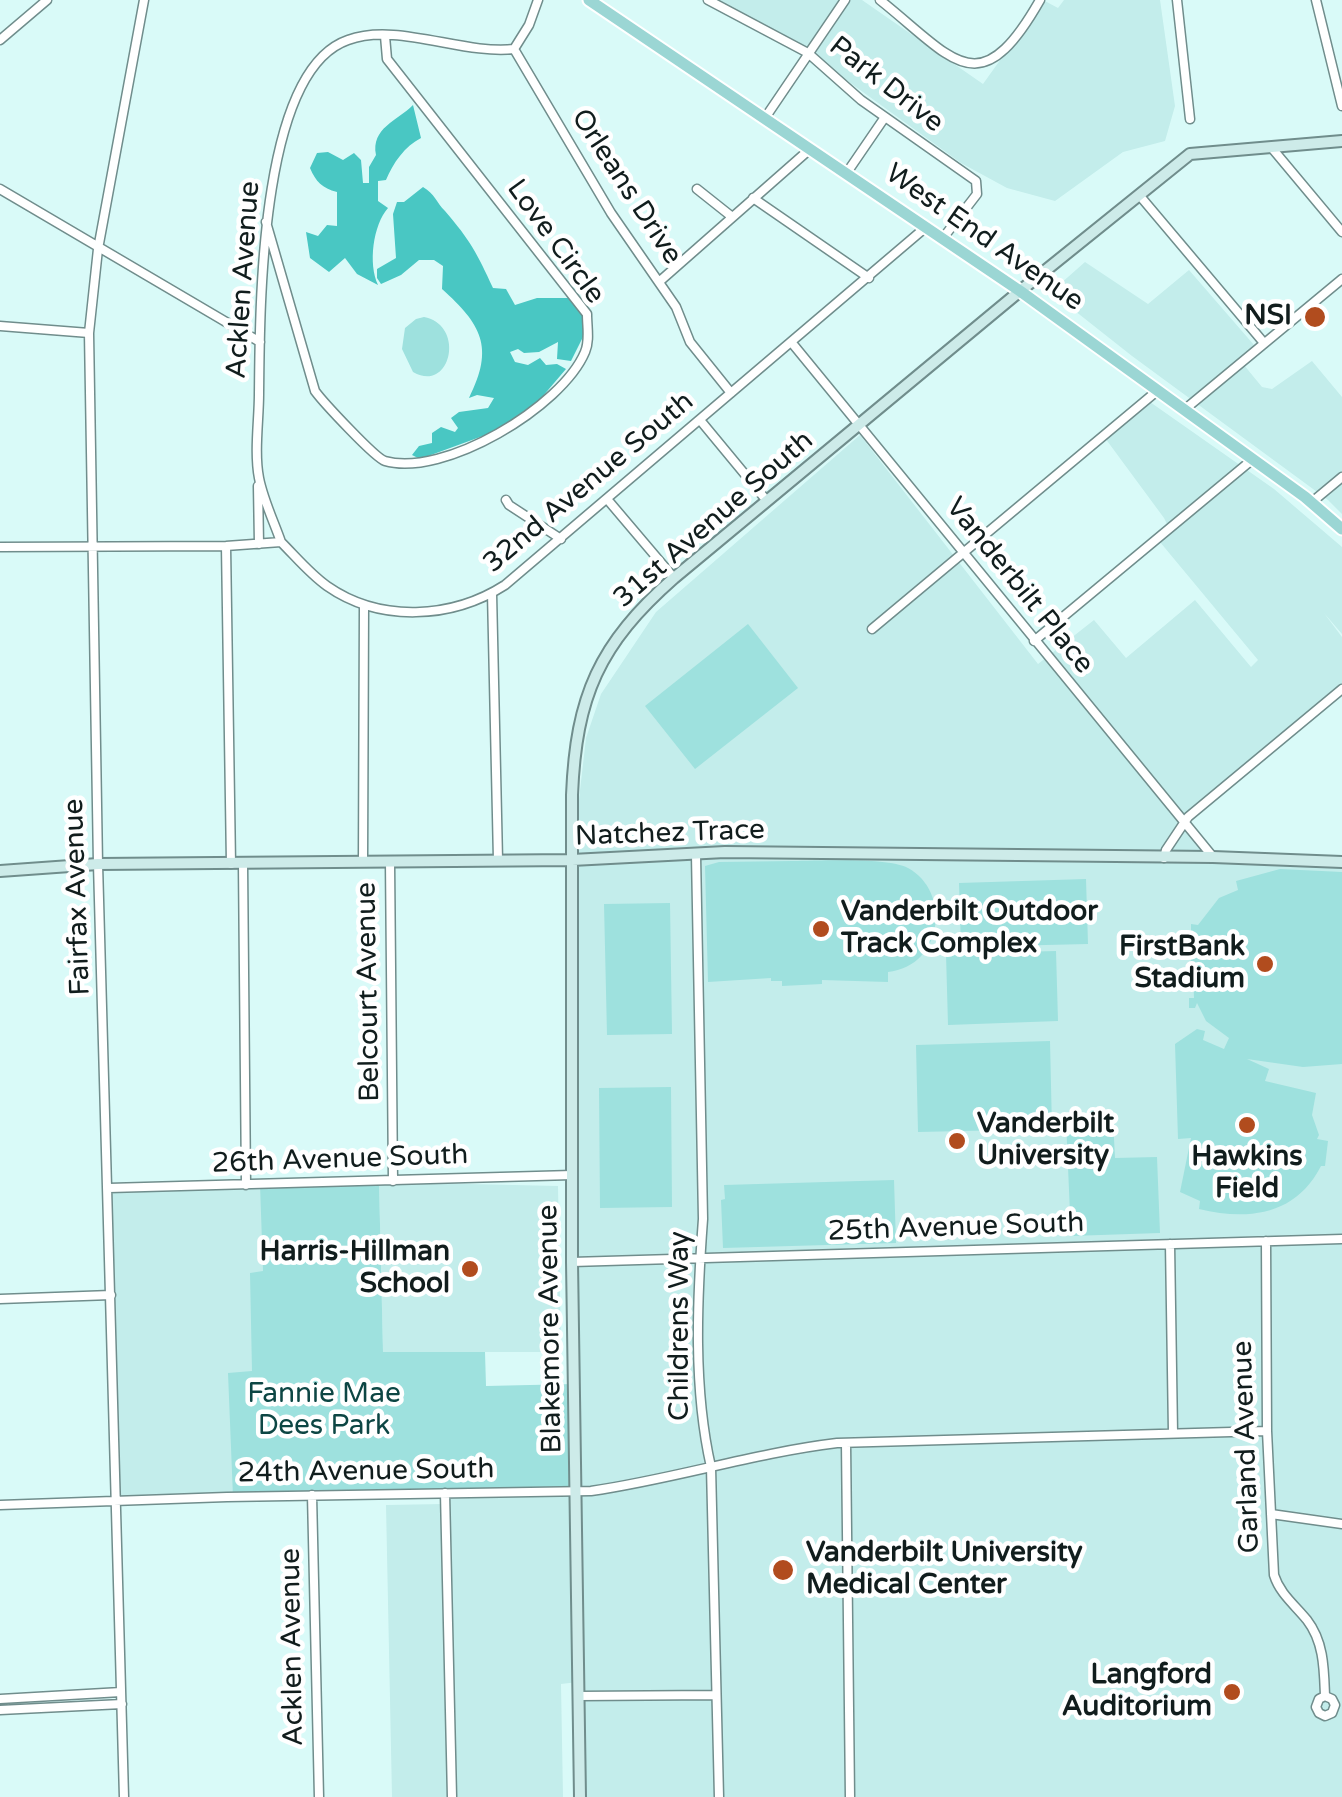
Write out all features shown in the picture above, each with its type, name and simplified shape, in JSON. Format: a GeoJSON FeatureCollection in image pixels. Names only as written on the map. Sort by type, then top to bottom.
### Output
{"type":"FeatureCollection","features":[{"type":"Feature","properties":{"kind":"main road","name":"West End Avenue"},"geometry":{"type":"LineString","coordinates":[[589,0],[1020,290],[1312,502],[1342,529]]}},
{"type":"Feature","properties":{"kind":"main road","name":"31st Avenue South"},"geometry":{"type":"LineString","coordinates":[[572,860],[576,732],[584,701],[608,649],[625,625],[674,578],[1190,154],[1342,141]]}},
{"type":"Feature","properties":{"kind":"main road","name":"Natchez Trace"},"geometry":{"type":"LineString","coordinates":[[0,871],[98,864],[572,860],[830,853],[1213,856],[1342,862]]}},
{"type":"Feature","properties":{"kind":"main road","name":"Blakemore Avenue"},"geometry":{"type":"LineString","coordinates":[[572,860],[572,1262],[580,1797]]}},
{"type":"Feature","properties":{"kind":"street"},"geometry":{"type":"LineString","coordinates":[[0,40],[48,0]]}},
{"type":"Feature","properties":{"kind":"street","name":"Fairfax Avenue"},"geometry":{"type":"LineString","coordinates":[[124,1797],[98,864],[89,333],[98,249],[144,0]]}},
{"type":"Feature","properties":{"kind":"street"},"geometry":{"type":"LineString","coordinates":[[514,49],[529,26],[538,0]]}},
{"type":"Feature","properties":{"kind":"street","name":"Park Drive"},"geometry":{"type":"LineString","coordinates":[[708,0],[808,53],[852,94],[978,184],[975,197],[944,238]]}},
{"type":"Feature","properties":{"kind":"street"},"geometry":{"type":"LineString","coordinates":[[764,118],[845,0]]}},
{"type":"Feature","properties":{"kind":"street"},"geometry":{"type":"LineString","coordinates":[[880,0],[958,60],[972,64],[992,61],[1006,50],[1040,0]]}},
{"type":"Feature","properties":{"kind":"street"},"geometry":{"type":"LineString","coordinates":[[1178,0],[1190,119]]}},
{"type":"Feature","properties":{"kind":"street"},"geometry":{"type":"LineString","coordinates":[[1316,0],[1342,106]]}},
{"type":"Feature","properties":{"kind":"street","name":"Acklen Avenue"},"geometry":{"type":"LineString","coordinates":[[259,544],[260,342],[266,222],[275,164],[288,120],[311,72],[326,52],[349,39],[385,36],[514,49]]}},
{"type":"Feature","properties":{"kind":"street","name":"Love Circle"},"geometry":{"type":"LineString","coordinates":[[266,222],[315,390],[328,408],[388,462],[418,463],[485,441],[515,426],[547,400],[580,364],[588,347],[587,314],[388,59],[385,36]]}},
{"type":"Feature","properties":{"kind":"street","name":"Orleans Drive"},"geometry":{"type":"LineString","coordinates":[[514,49],[612,213],[676,307],[690,342],[731,394]]}},
{"type":"Feature","properties":{"kind":"street"},"geometry":{"type":"LineString","coordinates":[[846,174],[885,117]]}},
{"type":"Feature","properties":{"kind":"street"},"geometry":{"type":"LineString","coordinates":[[1272,147],[1342,232]]}},
{"type":"Feature","properties":{"kind":"street"},"geometry":{"type":"LineString","coordinates":[[660,281],[811,148]]}},
{"type":"Feature","properties":{"kind":"street"},"geometry":{"type":"LineString","coordinates":[[0,189],[260,342]]}},
{"type":"Feature","properties":{"kind":"street"},"geometry":{"type":"LineString","coordinates":[[696,189],[731,216]]}},
{"type":"Feature","properties":{"kind":"street"},"geometry":{"type":"LineString","coordinates":[[1140,196],[1264,343]]}},
{"type":"Feature","properties":{"kind":"street"},"geometry":{"type":"LineString","coordinates":[[752,198],[869,278]]}},
{"type":"Feature","properties":{"kind":"street","name":"32nd Avenue South"},"geometry":{"type":"LineString","coordinates":[[282,542],[324,584],[364,606],[400,612],[442,610],[492,593],[561,539],[926,227]]}},
{"type":"Feature","properties":{"kind":"street"},"geometry":{"type":"LineString","coordinates":[[1184,410],[1342,278]]}},
{"type":"Feature","properties":{"kind":"street"},"geometry":{"type":"LineString","coordinates":[[0,326],[89,333]]}},
{"type":"Feature","properties":{"kind":"street","name":"Vanderbilt Place"},"geometry":{"type":"LineString","coordinates":[[792,343],[1213,856]]}},
{"type":"Feature","properties":{"kind":"street"},"geometry":{"type":"LineString","coordinates":[[872,629],[1157,391]]}},
{"type":"Feature","properties":{"kind":"street"},"geometry":{"type":"LineString","coordinates":[[700,420],[768,502]]}},
{"type":"Feature","properties":{"kind":"street"},"geometry":{"type":"LineString","coordinates":[[1034,640],[1253,459]]}},
{"type":"Feature","properties":{"kind":"street","name":"Acklen Avenue"},"geometry":{"type":"LineString","coordinates":[[258,477],[282,542]]}},
{"type":"Feature","properties":{"kind":"street"},"geometry":{"type":"LineString","coordinates":[[1312,502],[1342,478]]}},
{"type":"Feature","properties":{"kind":"street"},"geometry":{"type":"LineString","coordinates":[[607,499],[674,578]]}},
{"type":"Feature","properties":{"kind":"street"},"geometry":{"type":"LineString","coordinates":[[506,500],[561,539]]}},
{"type":"Feature","properties":{"kind":"street"},"geometry":{"type":"LineString","coordinates":[[0,547],[226,546],[282,542]]}},
{"type":"Feature","properties":{"kind":"street"},"geometry":{"type":"LineString","coordinates":[[226,546],[246,1185]]}},
{"type":"Feature","properties":{"kind":"street"},"geometry":{"type":"LineString","coordinates":[[492,593],[498,860]]}},
{"type":"Feature","properties":{"kind":"street","name":"Belcourt Avenue"},"geometry":{"type":"LineString","coordinates":[[363,862],[364,606]]}},
{"type":"Feature","properties":{"kind":"street"},"geometry":{"type":"LineString","coordinates":[[1164,858],[1183,822],[1342,689]]}},
{"type":"Feature","properties":{"kind":"street","name":"Childrens Way"},"geometry":{"type":"LineString","coordinates":[[696,854],[703,1219],[698,1259],[702,1430],[711,1468],[719,1797]]}},
{"type":"Feature","properties":{"kind":"street","name":"Belcourt Avenue"},"geometry":{"type":"LineString","coordinates":[[390,862],[393,1181]]}},
{"type":"Feature","properties":{"kind":"street","name":"26th Avenue South"},"geometry":{"type":"LineString","coordinates":[[109,1188],[572,1176]]}},
{"type":"Feature","properties":{"kind":"street","name":"25th Avenue South"},"geometry":{"type":"LineString","coordinates":[[572,1262],[1342,1240]]}},
{"type":"Feature","properties":{"kind":"street","name":"Garland Avenue"},"geometry":{"type":"LineString","coordinates":[[1266,1242],[1267,1431],[1274,1576],[1282,1592],[1309,1622],[1320,1644],[1325,1696]]}},
{"type":"Feature","properties":{"kind":"street"},"geometry":{"type":"LineString","coordinates":[[1170,1244],[1173,1433]]}},
{"type":"Feature","properties":{"kind":"street"},"geometry":{"type":"LineString","coordinates":[[0,1298],[111,1295]]}},
{"type":"Feature","properties":{"kind":"street","name":"24th Avenue South"},"geometry":{"type":"LineString","coordinates":[[0,1506],[576,1491],[648,1483],[782,1450],[846,1443],[1267,1431]]}},
{"type":"Feature","properties":{"kind":"street"},"geometry":{"type":"LineString","coordinates":[[846,1443],[850,1797]]}},
{"type":"Feature","properties":{"kind":"street"},"geometry":{"type":"LineString","coordinates":[[445,1492],[452,1797]]}},
{"type":"Feature","properties":{"kind":"street","name":"Acklen Avenue"},"geometry":{"type":"LineString","coordinates":[[312,1496],[319,1797]]}},
{"type":"Feature","properties":{"kind":"street"},"geometry":{"type":"LineString","coordinates":[[1271,1514],[1342,1524]]}},
{"type":"Feature","properties":{"kind":"street"},"geometry":{"type":"LineString","coordinates":[[0,1699],[121,1692]]}},
{"type":"Feature","properties":{"kind":"street"},"geometry":{"type":"LineString","coordinates":[[579,1696],[716,1695]]}},
{"type":"Feature","properties":{"kind":"street"},"geometry":{"type":"LineString","coordinates":[[0,1710],[122,1704]]}},
{"type":"Feature","properties":{"kind":"shaded area"},"geometry":{"type":"Polygon","coordinates":[[[717,0],[862,0],[983,84],[1043,0],[1058,8],[1064,0],[1160,0],[1175,106],[1165,141],[1123,152],[1055,201],[1007,188],[961,163],[791,40],[717,0]]]}},
{"type":"Feature","properties":{"kind":"shaded area"},"geometry":{"type":"Polygon","coordinates":[[[413,105],[421,138],[400,156],[386,180],[378,181],[378,201],[388,208],[374,245],[373,266],[378,285],[357,274],[345,258],[329,272],[310,258],[306,232],[318,236],[327,225],[337,226],[337,192],[320,184],[310,168],[317,153],[328,152],[343,160],[354,153],[361,160],[363,183],[369,183],[377,138],[413,105]]]}},
{"type":"Feature","properties":{"kind":"shaded area"},"geometry":{"type":"Polygon","coordinates":[[[423,187],[467,239],[493,288],[506,289],[515,305],[537,298],[570,298],[584,315],[583,337],[571,361],[557,359],[558,342],[539,352],[510,352],[515,362],[528,365],[540,358],[546,365],[557,364],[566,369],[537,403],[502,429],[420,459],[412,455],[419,446],[432,443],[432,433],[441,427],[455,432],[458,428],[451,418],[459,412],[488,408],[494,398],[469,398],[481,364],[480,338],[475,325],[442,289],[443,266],[434,260],[419,260],[401,275],[381,284],[377,278],[377,269],[396,258],[393,214],[397,202],[404,202],[423,187]]]}},
{"type":"Feature","properties":{"kind":"shaded area"},"geometry":{"type":"Polygon","coordinates":[[[1085,262],[1148,304],[1189,270],[1254,345],[1239,359],[1262,387],[1272,389],[1312,361],[1342,397],[1342,514],[1051,292],[1085,262]]]}},
{"type":"Feature","properties":{"kind":"shaded area","name":"Vanderbilt University"},"geometry":{"type":"Polygon","coordinates":[[[1150,402],[1274,489],[1342,547],[1342,634],[1324,613],[1342,637],[1342,689],[1183,822],[1213,856],[1342,862],[1342,1797],[580,1797],[578,1682],[561,1684],[563,1797],[392,1797],[386,1505],[444,1504],[445,1493],[575,1491],[572,860],[586,738],[601,694],[656,612],[860,435],[1038,664],[1094,620],[1126,658],[1195,600],[1251,667],[1258,660],[1160,542],[1171,532],[1164,518],[1105,438],[1150,402]]]}},
{"type":"Feature","properties":{"kind":"shaded area","name":"Harris-Hillman School"},"geometry":{"type":"Polygon","coordinates":[[[379,1182],[558,1186],[561,1352],[383,1352],[379,1182]]]}},
{"type":"Feature","properties":{"kind":"shaded area"},"geometry":{"type":"Polygon","coordinates":[[[283,1184],[295,1496],[116,1502],[109,1188],[283,1184]]]}},
{"type":"Feature","properties":{"kind":"green space"},"geometry":{"type":"Polygon","coordinates":[[[424,317],[437,323],[449,344],[444,366],[437,374],[426,376],[413,372],[402,349],[405,328],[424,317]]]}},
{"type":"Feature","properties":{"kind":"green space"},"geometry":{"type":"Polygon","coordinates":[[[748,624],[798,688],[695,769],[645,706],[748,624]]]}},
{"type":"Feature","properties":{"kind":"green space","name":"Vanderbilt Outdoor Track Complex"},"geometry":{"type":"Polygon","coordinates":[[[869,861],[908,868],[922,879],[935,909],[930,943],[907,967],[888,972],[888,982],[822,980],[822,984],[782,986],[782,981],[771,978],[708,982],[705,866],[719,862],[869,861]]]}},
{"type":"Feature","properties":{"kind":"green space"},"geometry":{"type":"Polygon","coordinates":[[[1280,869],[1342,872],[1342,1064],[1303,1067],[1247,1059],[1269,1069],[1265,1081],[1316,1093],[1312,1115],[1317,1139],[1328,1141],[1325,1166],[1285,1204],[1253,1214],[1218,1213],[1199,1209],[1200,1201],[1180,1192],[1191,1138],[1178,1139],[1175,1044],[1197,1029],[1205,1031],[1203,1040],[1224,1049],[1229,1038],[1206,1021],[1197,1003],[1195,1008],[1189,1008],[1189,998],[1194,998],[1193,972],[1189,971],[1195,935],[1191,934],[1191,924],[1198,925],[1219,898],[1238,890],[1236,881],[1280,869]]]}},
{"type":"Feature","properties":{"kind":"green space"},"geometry":{"type":"Polygon","coordinates":[[[1086,879],[1088,944],[961,947],[959,883],[1086,879]]]}},
{"type":"Feature","properties":{"kind":"green space"},"geometry":{"type":"Polygon","coordinates":[[[670,903],[672,1034],[607,1035],[604,904],[670,903]]]}},
{"type":"Feature","properties":{"kind":"green space"},"geometry":{"type":"Polygon","coordinates":[[[1056,951],[1058,1021],[948,1025],[946,954],[1056,951]]]}},
{"type":"Feature","properties":{"kind":"green space"},"geometry":{"type":"Polygon","coordinates":[[[1050,1041],[1052,1129],[918,1132],[916,1045],[1050,1041]]]}},
{"type":"Feature","properties":{"kind":"green space"},"geometry":{"type":"Polygon","coordinates":[[[671,1087],[672,1207],[600,1208],[599,1088],[671,1087]]]}},
{"type":"Feature","properties":{"kind":"green space"},"geometry":{"type":"Polygon","coordinates":[[[1113,1119],[1115,1158],[1157,1157],[1160,1233],[1071,1236],[1066,1121],[1113,1119]]]}},
{"type":"Feature","properties":{"kind":"green space"},"geometry":{"type":"Polygon","coordinates":[[[894,1180],[896,1243],[723,1248],[724,1185],[894,1180]]]}},
{"type":"Feature","properties":{"kind":"green space","name":"Fannie Mae Dees Park"},"geometry":{"type":"Polygon","coordinates":[[[379,1182],[383,1352],[485,1352],[486,1386],[574,1384],[576,1491],[233,1497],[228,1373],[252,1371],[250,1273],[263,1271],[260,1184],[379,1182]]]}},
{"type":"Feature","properties":{"kind":"place","name":"NSI"},"geometry":{"type":"Point","coordinates":[1315,317]}},
{"type":"Feature","properties":{"kind":"place","name":"Vanderbilt Outdoor Track Complex"},"geometry":{"type":"Point","coordinates":[821,929]}},
{"type":"Feature","properties":{"kind":"place","name":"FirstBank Stadium"},"geometry":{"type":"Point","coordinates":[1265,964]}},
{"type":"Feature","properties":{"kind":"place","name":"Hawkins Field"},"geometry":{"type":"Point","coordinates":[1247,1125]}},
{"type":"Feature","properties":{"kind":"place","name":"Vanderbilt University"},"geometry":{"type":"Point","coordinates":[957,1141]}},
{"type":"Feature","properties":{"kind":"place","name":"Harris-Hillman School"},"geometry":{"type":"Point","coordinates":[470,1269]}},
{"type":"Feature","properties":{"kind":"place","name":"Vanderbilt University Medical Center"},"geometry":{"type":"Point","coordinates":[783,1570]}},
{"type":"Feature","properties":{"kind":"place","name":"Langford Auditorium"},"geometry":{"type":"Point","coordinates":[1232,1692]}}]}
